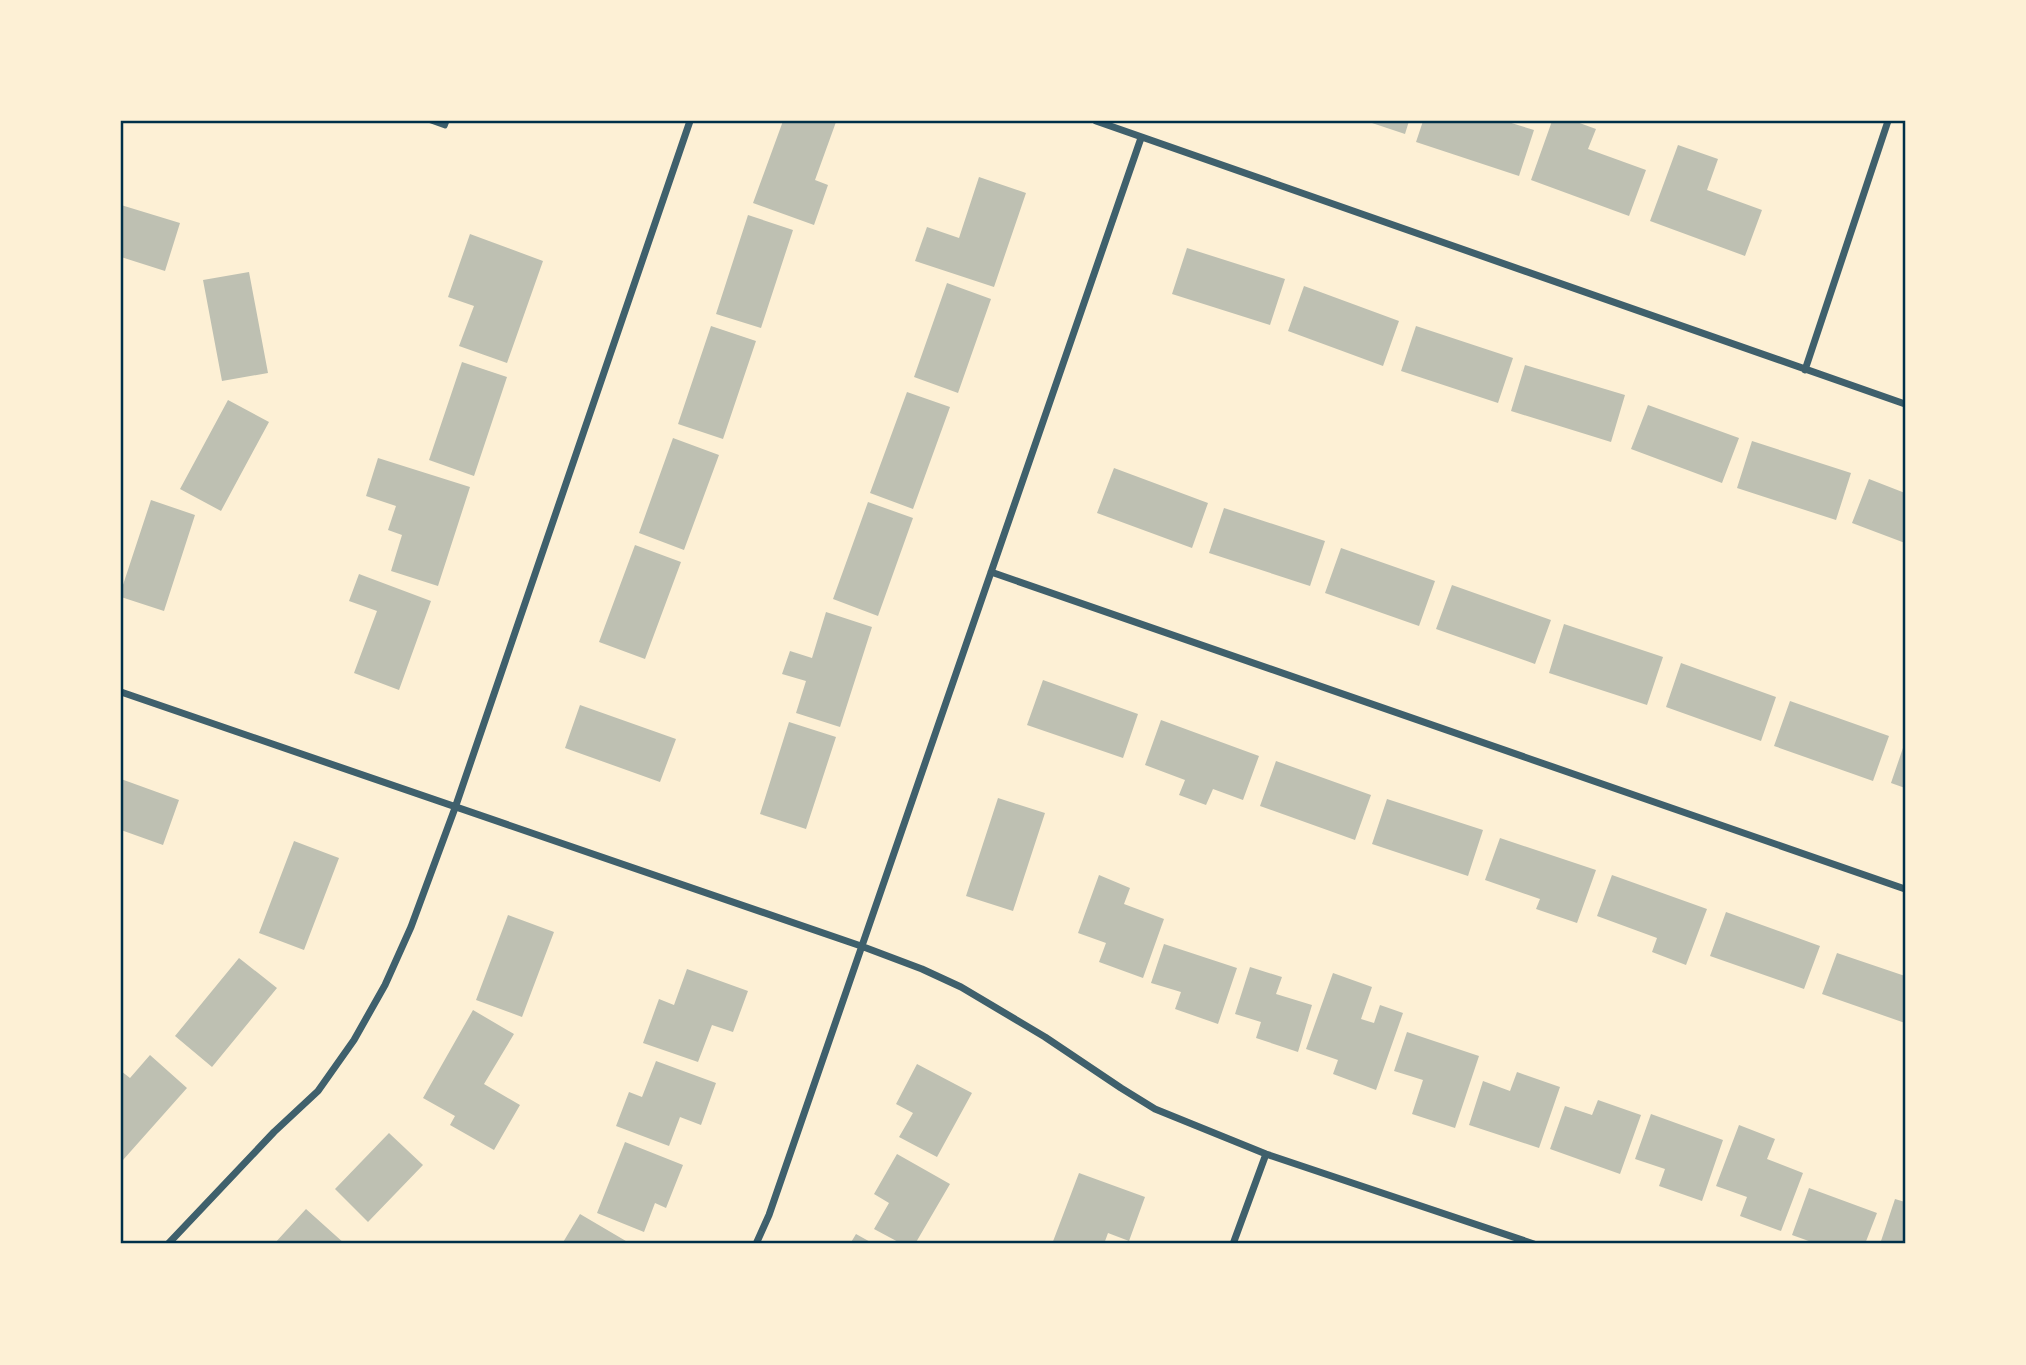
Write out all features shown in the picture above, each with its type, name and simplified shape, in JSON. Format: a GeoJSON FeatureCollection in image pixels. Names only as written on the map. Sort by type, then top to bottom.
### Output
{"type":"FeatureCollection","features":[{"type":"Feature","properties":{"kind":"street"},"geometry":{"type":"LineString","coordinates":[[168,1244],[274,1132],[318,1091],[354,1040],[385,985],[411,927],[455,808],[690,121]]}},
{"type":"Feature","properties":{"kind":"street"},"geometry":{"type":"LineString","coordinates":[[1096,121],[1905,404]]}},
{"type":"Feature","properties":{"kind":"street"},"geometry":{"type":"LineString","coordinates":[[1805,370],[1888,121]]}},
{"type":"Feature","properties":{"kind":"street"},"geometry":{"type":"LineString","coordinates":[[755,1244],[769,1215],[1141,138]]}},
{"type":"Feature","properties":{"kind":"street"},"geometry":{"type":"LineString","coordinates":[[990,572],[1905,888]]}},
{"type":"Feature","properties":{"kind":"street"},"geometry":{"type":"LineString","coordinates":[[121,692],[922,969],[961,987],[1045,1037],[1155,1109],[1266,1154],[1534,1244]]}},
{"type":"Feature","properties":{"kind":"street"},"geometry":{"type":"LineString","coordinates":[[1233,1244],[1266,1154]]}},
{"type":"Feature","properties":{"kind":"lane"},"geometry":{"type":"LineString","coordinates":[[431,121],[445,126],[447,121]]}},
{"type":"Feature","properties":{"kind":"building"},"geometry":{"type":"Polygon","coordinates":[[[783,121],[836,122],[815,180],[828,185],[814,225],[753,203],[783,121]]]}},
{"type":"Feature","properties":{"kind":"building"},"geometry":{"type":"Polygon","coordinates":[[[1366,121],[1409,121],[1405,134],[1366,121]]]}},
{"type":"Feature","properties":{"kind":"building"},"geometry":{"type":"Polygon","coordinates":[[[1423,121],[1505,121],[1534,130],[1519,176],[1416,142],[1423,121]]]}},
{"type":"Feature","properties":{"kind":"building"},"geometry":{"type":"Polygon","coordinates":[[[1552,121],[1574,121],[1596,129],[1588,149],[1646,170],[1629,216],[1531,180],[1552,121]]]}},
{"type":"Feature","properties":{"kind":"building"},"geometry":{"type":"Polygon","coordinates":[[[1678,145],[1718,159],[1707,190],[1762,210],[1745,256],[1650,221],[1678,145]]]}},
{"type":"Feature","properties":{"kind":"building"},"geometry":{"type":"Polygon","coordinates":[[[979,177],[1026,193],[994,287],[915,261],[927,227],[959,238],[979,177]]]}},
{"type":"Feature","properties":{"kind":"building"},"geometry":{"type":"Polygon","coordinates":[[[121,205],[180,223],[165,271],[121,257],[121,205]]]}},
{"type":"Feature","properties":{"kind":"building"},"geometry":{"type":"Polygon","coordinates":[[[748,215],[793,230],[761,328],[716,314],[748,215]]]}},
{"type":"Feature","properties":{"kind":"building"},"geometry":{"type":"Polygon","coordinates":[[[470,234],[543,261],[507,363],[459,346],[474,306],[448,297],[470,234]]]}},
{"type":"Feature","properties":{"kind":"building"},"geometry":{"type":"Polygon","coordinates":[[[1187,248],[1285,279],[1270,325],[1172,294],[1187,248]]]}},
{"type":"Feature","properties":{"kind":"building"},"geometry":{"type":"Polygon","coordinates":[[[249,272],[268,373],[222,381],[203,280],[249,272]]]}},
{"type":"Feature","properties":{"kind":"building"},"geometry":{"type":"Polygon","coordinates":[[[947,283],[991,299],[958,393],[914,377],[947,283]]]}},
{"type":"Feature","properties":{"kind":"building"},"geometry":{"type":"Polygon","coordinates":[[[1304,286],[1399,321],[1383,366],[1288,331],[1304,286]]]}},
{"type":"Feature","properties":{"kind":"building"},"geometry":{"type":"Polygon","coordinates":[[[711,326],[756,341],[723,439],[678,424],[711,326]]]}},
{"type":"Feature","properties":{"kind":"building"},"geometry":{"type":"Polygon","coordinates":[[[1416,326],[1513,358],[1498,403],[1401,371],[1416,326]]]}},
{"type":"Feature","properties":{"kind":"building"},"geometry":{"type":"Polygon","coordinates":[[[462,362],[507,377],[474,476],[429,460],[462,362]]]}},
{"type":"Feature","properties":{"kind":"building"},"geometry":{"type":"Polygon","coordinates":[[[1525,365],[1625,395],[1611,442],[1511,411],[1525,365]]]}},
{"type":"Feature","properties":{"kind":"building"},"geometry":{"type":"Polygon","coordinates":[[[907,392],[950,407],[913,509],[870,493],[907,392]]]}},
{"type":"Feature","properties":{"kind":"building"},"geometry":{"type":"Polygon","coordinates":[[[228,400],[269,422],[221,511],[180,489],[228,400]]]}},
{"type":"Feature","properties":{"kind":"building"},"geometry":{"type":"Polygon","coordinates":[[[1648,405],[1739,438],[1722,483],[1631,449],[1648,405]]]}},
{"type":"Feature","properties":{"kind":"building"},"geometry":{"type":"Polygon","coordinates":[[[673,438],[719,455],[684,550],[639,533],[673,438]]]}},
{"type":"Feature","properties":{"kind":"building"},"geometry":{"type":"Polygon","coordinates":[[[1752,441],[1851,473],[1836,520],[1737,488],[1752,441]]]}},
{"type":"Feature","properties":{"kind":"building"},"geometry":{"type":"Polygon","coordinates":[[[378,458],[470,487],[438,586],[391,571],[402,535],[388,530],[396,506],[366,496],[378,458]]]}},
{"type":"Feature","properties":{"kind":"building"},"geometry":{"type":"Polygon","coordinates":[[[1114,468],[1208,503],[1192,548],[1097,513],[1114,468]]]}},
{"type":"Feature","properties":{"kind":"building"},"geometry":{"type":"Polygon","coordinates":[[[1869,479],[1905,493],[1905,543],[1852,523],[1869,479]]]}},
{"type":"Feature","properties":{"kind":"building"},"geometry":{"type":"Polygon","coordinates":[[[151,500],[195,515],[164,611],[121,597],[151,500]]]}},
{"type":"Feature","properties":{"kind":"building"},"geometry":{"type":"Polygon","coordinates":[[[868,502],[913,518],[878,616],[833,599],[868,502]]]}},
{"type":"Feature","properties":{"kind":"building"},"geometry":{"type":"Polygon","coordinates":[[[1224,508],[1325,541],[1310,586],[1209,553],[1224,508]]]}},
{"type":"Feature","properties":{"kind":"building"},"geometry":{"type":"Polygon","coordinates":[[[635,545],[681,562],[645,659],[599,642],[635,545]]]}},
{"type":"Feature","properties":{"kind":"building"},"geometry":{"type":"Polygon","coordinates":[[[1341,548],[1435,581],[1419,626],[1325,593],[1341,548]]]}},
{"type":"Feature","properties":{"kind":"building"},"geometry":{"type":"Polygon","coordinates":[[[359,574],[431,601],[399,690],[354,673],[377,611],[349,601],[359,574]]]}},
{"type":"Feature","properties":{"kind":"building"},"geometry":{"type":"Polygon","coordinates":[[[1452,585],[1551,620],[1535,664],[1436,629],[1452,585]]]}},
{"type":"Feature","properties":{"kind":"building"},"geometry":{"type":"Polygon","coordinates":[[[826,612],[872,627],[840,727],[796,713],[806,681],[782,674],[790,651],[812,658],[826,612]]]}},
{"type":"Feature","properties":{"kind":"building"},"geometry":{"type":"Polygon","coordinates":[[[1564,624],[1663,657],[1647,705],[1549,673],[1564,624]]]}},
{"type":"Feature","properties":{"kind":"building"},"geometry":{"type":"Polygon","coordinates":[[[1681,663],[1776,697],[1761,741],[1666,707],[1681,663]]]}},
{"type":"Feature","properties":{"kind":"building"},"geometry":{"type":"Polygon","coordinates":[[[1043,680],[1138,714],[1123,758],[1027,725],[1043,680]]]}},
{"type":"Feature","properties":{"kind":"building"},"geometry":{"type":"Polygon","coordinates":[[[1790,701],[1889,736],[1873,781],[1774,746],[1790,701]]]}},
{"type":"Feature","properties":{"kind":"building"},"geometry":{"type":"Polygon","coordinates":[[[580,705],[676,739],[660,782],[565,748],[580,705]]]}},
{"type":"Feature","properties":{"kind":"building"},"geometry":{"type":"Polygon","coordinates":[[[1161,720],[1259,756],[1243,800],[1213,789],[1206,805],[1179,795],[1185,780],[1145,765],[1161,720]]]}},
{"type":"Feature","properties":{"kind":"building"},"geometry":{"type":"Polygon","coordinates":[[[789,722],[836,737],[806,829],[760,814],[789,722]]]}},
{"type":"Feature","properties":{"kind":"building"},"geometry":{"type":"Polygon","coordinates":[[[1905,742],[1905,788],[1891,783],[1905,742]]]}},
{"type":"Feature","properties":{"kind":"building"},"geometry":{"type":"Polygon","coordinates":[[[1276,761],[1371,795],[1355,840],[1260,806],[1276,761]]]}},
{"type":"Feature","properties":{"kind":"building"},"geometry":{"type":"Polygon","coordinates":[[[121,779],[179,800],[163,845],[121,830],[121,779]]]}},
{"type":"Feature","properties":{"kind":"building"},"geometry":{"type":"Polygon","coordinates":[[[998,798],[1045,813],[1013,911],[966,896],[998,798]]]}},
{"type":"Feature","properties":{"kind":"building"},"geometry":{"type":"Polygon","coordinates":[[[1387,799],[1483,830],[1468,876],[1372,844],[1387,799]]]}},
{"type":"Feature","properties":{"kind":"building"},"geometry":{"type":"Polygon","coordinates":[[[1500,838],[1596,870],[1577,923],[1536,909],[1540,899],[1485,880],[1500,838]]]}},
{"type":"Feature","properties":{"kind":"building"},"geometry":{"type":"Polygon","coordinates":[[[294,841],[339,858],[304,950],[259,933],[294,841]]]}},
{"type":"Feature","properties":{"kind":"building"},"geometry":{"type":"Polygon","coordinates":[[[1099,875],[1130,888],[1124,904],[1164,919],[1143,978],[1099,962],[1106,943],[1078,933],[1099,875]]]}},
{"type":"Feature","properties":{"kind":"building"},"geometry":{"type":"Polygon","coordinates":[[[1612,875],[1707,909],[1686,965],[1652,952],[1657,938],[1597,916],[1612,875]]]}},
{"type":"Feature","properties":{"kind":"building"},"geometry":{"type":"Polygon","coordinates":[[[1726,912],[1820,946],[1804,989],[1710,956],[1726,912]]]}},
{"type":"Feature","properties":{"kind":"building"},"geometry":{"type":"Polygon","coordinates":[[[508,915],[554,932],[522,1017],[476,1000],[508,915]]]}},
{"type":"Feature","properties":{"kind":"building"},"geometry":{"type":"Polygon","coordinates":[[[1164,944],[1237,968],[1218,1024],[1175,1009],[1181,992],[1151,983],[1164,944]]]}},
{"type":"Feature","properties":{"kind":"building"},"geometry":{"type":"Polygon","coordinates":[[[1837,953],[1905,976],[1905,1023],[1822,994],[1837,953]]]}},
{"type":"Feature","properties":{"kind":"building"},"geometry":{"type":"Polygon","coordinates":[[[239,958],[277,988],[212,1067],[175,1036],[239,958]]]}},
{"type":"Feature","properties":{"kind":"building"},"geometry":{"type":"Polygon","coordinates":[[[1250,967],[1282,977],[1276,994],[1312,1005],[1298,1052],[1256,1038],[1261,1022],[1235,1014],[1250,967]]]}},
{"type":"Feature","properties":{"kind":"building"},"geometry":{"type":"Polygon","coordinates":[[[687,969],[748,991],[733,1032],[712,1025],[698,1062],[643,1043],[659,999],[674,1005],[687,969]]]}},
{"type":"Feature","properties":{"kind":"building"},"geometry":{"type":"Polygon","coordinates":[[[1333,973],[1372,987],[1361,1019],[1374,1023],[1380,1005],[1403,1013],[1376,1090],[1333,1074],[1338,1060],[1306,1049],[1333,973]]]}},
{"type":"Feature","properties":{"kind":"building"},"geometry":{"type":"Polygon","coordinates":[[[473,1010],[514,1034],[484,1084],[520,1105],[494,1150],[450,1125],[455,1116],[423,1098],[473,1010]]]}},
{"type":"Feature","properties":{"kind":"building"},"geometry":{"type":"Polygon","coordinates":[[[1407,1032],[1479,1056],[1455,1128],[1412,1114],[1423,1080],[1394,1071],[1407,1032]]]}},
{"type":"Feature","properties":{"kind":"building"},"geometry":{"type":"Polygon","coordinates":[[[150,1055],[187,1088],[123,1160],[121,1071],[130,1078],[150,1055]]]}},
{"type":"Feature","properties":{"kind":"building"},"geometry":{"type":"Polygon","coordinates":[[[656,1061],[716,1083],[701,1125],[680,1117],[669,1146],[616,1126],[629,1092],[642,1097],[656,1061]]]}},
{"type":"Feature","properties":{"kind":"building"},"geometry":{"type":"Polygon","coordinates":[[[917,1064],[972,1093],[937,1157],[899,1137],[913,1113],[896,1104],[917,1064]]]}},
{"type":"Feature","properties":{"kind":"building"},"geometry":{"type":"Polygon","coordinates":[[[1517,1072],[1560,1087],[1539,1148],[1469,1125],[1483,1081],[1510,1091],[1517,1072]]]}},
{"type":"Feature","properties":{"kind":"building"},"geometry":{"type":"Polygon","coordinates":[[[1598,1100],[1641,1115],[1620,1174],[1550,1149],[1565,1106],[1592,1115],[1598,1100]]]}},
{"type":"Feature","properties":{"kind":"building"},"geometry":{"type":"Polygon","coordinates":[[[1651,1114],[1723,1140],[1702,1201],[1659,1186],[1665,1169],[1635,1159],[1651,1114]]]}},
{"type":"Feature","properties":{"kind":"building"},"geometry":{"type":"Polygon","coordinates":[[[1739,1125],[1775,1139],[1767,1159],[1803,1173],[1781,1231],[1740,1216],[1747,1197],[1716,1186],[1739,1125]]]}},
{"type":"Feature","properties":{"kind":"building"},"geometry":{"type":"Polygon","coordinates":[[[389,1133],[423,1165],[368,1222],[335,1189],[389,1133]]]}},
{"type":"Feature","properties":{"kind":"building"},"geometry":{"type":"Polygon","coordinates":[[[625,1142],[683,1165],[666,1208],[655,1203],[644,1232],[597,1213],[625,1142]]]}},
{"type":"Feature","properties":{"kind":"building"},"geometry":{"type":"Polygon","coordinates":[[[897,1154],[950,1184],[915,1244],[902,1244],[874,1229],[889,1203],[874,1194],[897,1154]]]}},
{"type":"Feature","properties":{"kind":"building"},"geometry":{"type":"Polygon","coordinates":[[[1079,1173],[1145,1197],[1129,1241],[1108,1233],[1104,1244],[1052,1244],[1079,1173]]]}},
{"type":"Feature","properties":{"kind":"building"},"geometry":{"type":"Polygon","coordinates":[[[1809,1188],[1877,1213],[1865,1244],[1817,1244],[1792,1235],[1809,1188]]]}},
{"type":"Feature","properties":{"kind":"building"},"geometry":{"type":"Polygon","coordinates":[[[1895,1199],[1905,1202],[1905,1244],[1880,1244],[1895,1199]]]}},
{"type":"Feature","properties":{"kind":"building"},"geometry":{"type":"Polygon","coordinates":[[[306,1209],[345,1244],[274,1244],[306,1209]]]}},
{"type":"Feature","properties":{"kind":"building"},"geometry":{"type":"Polygon","coordinates":[[[580,1214],[631,1244],[562,1244],[580,1214]]]}},
{"type":"Feature","properties":{"kind":"building"},"geometry":{"type":"Polygon","coordinates":[[[856,1234],[874,1244],[850,1244],[856,1234]]]}}]}
